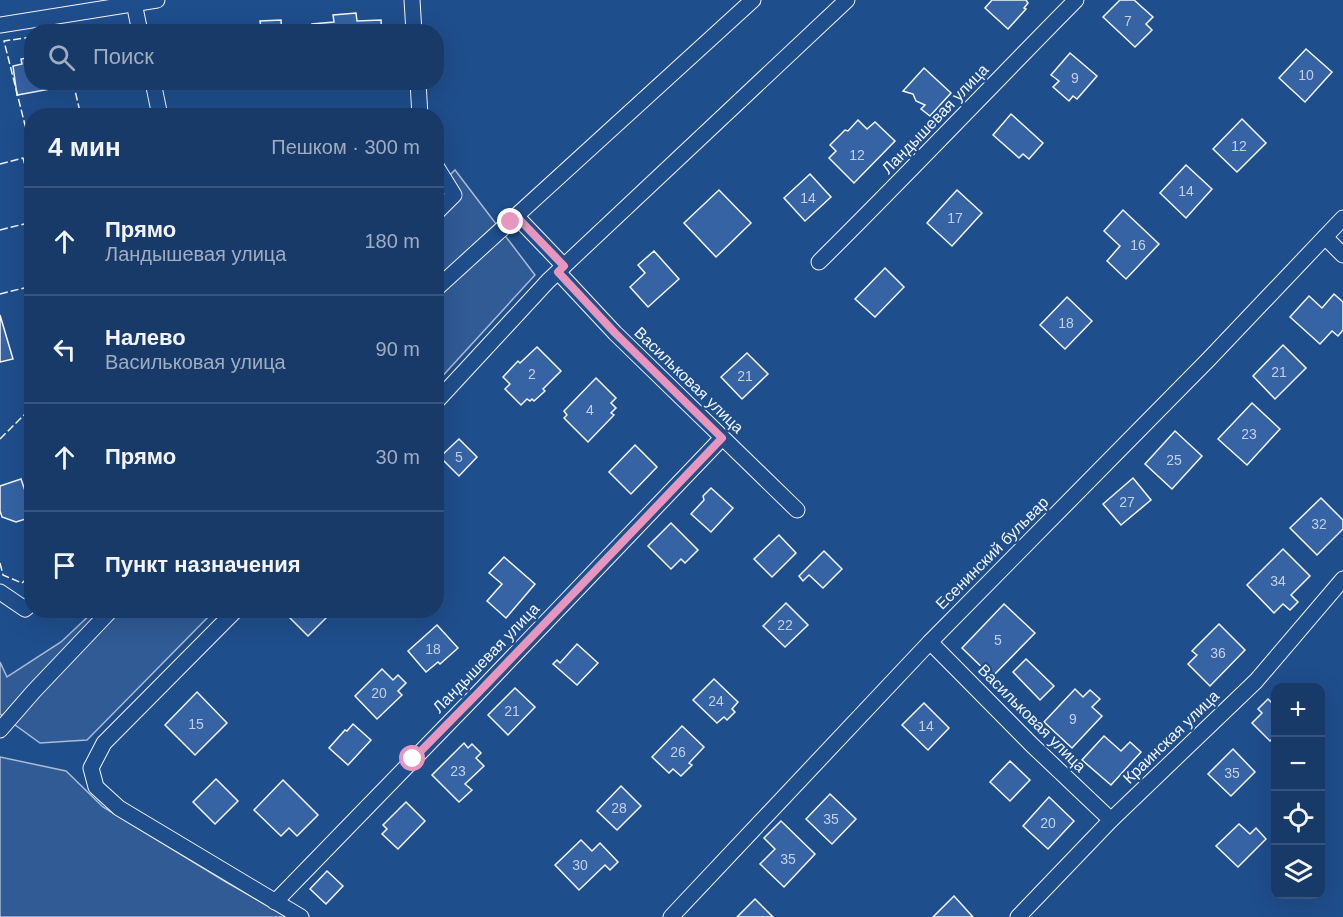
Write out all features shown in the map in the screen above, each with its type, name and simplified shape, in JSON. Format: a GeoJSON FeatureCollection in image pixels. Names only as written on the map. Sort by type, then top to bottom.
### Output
{"type":"FeatureCollection","features":[{"type":"Feature","properties":{"kind":"street"},"geometry":{"type":"LineString","coordinates":[[0,25],[157,0]]}},
{"type":"Feature","properties":{"kind":"street"},"geometry":{"type":"LineString","coordinates":[[412,0],[414,24]]}},
{"type":"Feature","properties":{"kind":"street"},"geometry":{"type":"LineString","coordinates":[[444,282],[753,0]]}},
{"type":"Feature","properties":{"kind":"street"},"geometry":{"type":"LineString","coordinates":[[444,393],[561,269],[847,0]]}},
{"type":"Feature","properties":{"kind":"street","name":"Ландышевая улица"},"geometry":{"type":"LineString","coordinates":[[819,262],[1076,0]]}},
{"type":"Feature","properties":{"kind":"street"},"geometry":{"type":"LineString","coordinates":[[134,3],[138,24]]}},
{"type":"Feature","properties":{"kind":"street"},"geometry":{"type":"LineString","coordinates":[[155,90],[158,108]]}},
{"type":"Feature","properties":{"kind":"street"},"geometry":{"type":"LineString","coordinates":[[418,90],[420,108]]}},
{"type":"Feature","properties":{"kind":"street"},"geometry":{"type":"LineString","coordinates":[[444,179],[454,195],[444,205]]}},
{"type":"Feature","properties":{"kind":"street","name":"Васильковая улица"},"geometry":{"type":"LineString","coordinates":[[517,217],[615,333],[797,510]]}},
{"type":"Feature","properties":{"kind":"street","name":"Есенинский бульвар"},"geometry":{"type":"LineString","coordinates":[[671,917],[930,642],[1209,359],[1343,218]]}},
{"type":"Feature","properties":{"kind":"street"},"geometry":{"type":"LineString","coordinates":[[1325,237],[1343,255]]}},
{"type":"Feature","properties":{"kind":"street","name":"Ландышевая улица"},"geometry":{"type":"LineString","coordinates":[[275,902],[722,438]]}},
{"type":"Feature","properties":{"kind":"street","name":"Краинская улица"},"geometry":{"type":"LineString","coordinates":[[1018,917],[1111,820],[1256,681],[1343,579]]}},
{"type":"Feature","properties":{"kind":"street"},"geometry":{"type":"LineString","coordinates":[[0,592],[24,604]]}},
{"type":"Feature","properties":{"kind":"street"},"geometry":{"type":"LineString","coordinates":[[0,730],[103,618]]}},
{"type":"Feature","properties":{"kind":"street"},"geometry":{"type":"LineString","coordinates":[[228,618],[104,743],[91,768],[96,787],[119,808],[301,917]]}},
{"type":"Feature","properties":{"kind":"street","name":"Васильковая улица"},"geometry":{"type":"LineString","coordinates":[[930,642],[1033,746],[1111,820]]}},
{"type":"Feature","properties":{"kind":"shaded area"},"geometry":{"type":"Polygon","coordinates":[[[455,170],[535,275],[444,374],[444,181],[455,170]]]}},
{"type":"Feature","properties":{"kind":"shaded area"},"geometry":{"type":"Polygon","coordinates":[[[87,618],[207,618],[87,740],[40,743],[0,714],[0,662],[7,677],[61,642],[87,618]]]}},
{"type":"Feature","properties":{"kind":"shaded area"},"geometry":{"type":"Polygon","coordinates":[[[0,757],[66,771],[103,807],[288,917],[0,917],[0,757]]]}},
{"type":"Feature","properties":{"kind":"building"},"geometry":{"type":"Polygon","coordinates":[[[992,0],[1026,0],[1028,3],[1024,8],[1026,9],[1008,29],[985,8],[992,0]]]}},
{"type":"Feature","properties":{"kind":"building"},"geometry":{"type":"Polygon","coordinates":[[[1120,0],[1134,0],[1153,17],[1146,24],[1152,30],[1135,47],[1103,17],[1120,0]]]}},
{"type":"Feature","properties":{"kind":"building"},"geometry":{"type":"Polygon","coordinates":[[[356,13],[357,21],[381,20],[381,24],[312,24],[334,22],[333,15],[356,13]]]}},
{"type":"Feature","properties":{"kind":"building"},"geometry":{"type":"Polygon","coordinates":[[[281,20],[281,24],[260,24],[260,21],[281,20]]]}},
{"type":"Feature","properties":{"kind":"building"},"geometry":{"type":"Polygon","coordinates":[[[1306,49],[1332,72],[1305,102],[1279,78],[1306,49]]]}},
{"type":"Feature","properties":{"kind":"building"},"geometry":{"type":"Polygon","coordinates":[[[1070,53],[1097,76],[1077,99],[1073,96],[1069,101],[1053,87],[1059,81],[1051,75],[1070,53]]]}},
{"type":"Feature","properties":{"kind":"building"},"geometry":{"type":"Polygon","coordinates":[[[24,58],[24,90],[45,90],[17,95],[13,66],[22,64],[21,59],[24,58]]]}},
{"type":"Feature","properties":{"kind":"building"},"geometry":{"type":"Polygon","coordinates":[[[924,68],[951,93],[930,116],[921,109],[925,105],[916,101],[913,94],[903,91],[924,68]]]}},
{"type":"Feature","properties":{"kind":"building"},"geometry":{"type":"Polygon","coordinates":[[[1011,114],[1043,143],[1029,159],[1023,154],[1019,158],[993,135],[1011,114]]]}},
{"type":"Feature","properties":{"kind":"building"},"geometry":{"type":"Polygon","coordinates":[[[1242,119],[1266,143],[1237,172],[1213,149],[1242,119]]]}},
{"type":"Feature","properties":{"kind":"building"},"geometry":{"type":"Polygon","coordinates":[[[858,120],[867,129],[875,122],[895,141],[854,183],[829,158],[836,151],[830,145],[858,120]]]}},
{"type":"Feature","properties":{"kind":"building"},"geometry":{"type":"Polygon","coordinates":[[[1186,165],[1212,189],[1186,218],[1160,193],[1186,165]]]}},
{"type":"Feature","properties":{"kind":"building"},"geometry":{"type":"Polygon","coordinates":[[[810,174],[831,197],[805,221],[784,198],[810,174]]]}},
{"type":"Feature","properties":{"kind":"building"},"geometry":{"type":"Polygon","coordinates":[[[719,190],[751,223],[716,257],[684,223],[719,190]]]}},
{"type":"Feature","properties":{"kind":"building"},"geometry":{"type":"Polygon","coordinates":[[[957,190],[982,213],[952,246],[927,223],[957,190]]]}},
{"type":"Feature","properties":{"kind":"building"},"geometry":{"type":"Polygon","coordinates":[[[1123,210],[1159,244],[1126,279],[1107,261],[1120,246],[1104,231],[1123,210]]]}},
{"type":"Feature","properties":{"kind":"building"},"geometry":{"type":"Polygon","coordinates":[[[654,251],[679,279],[648,307],[630,287],[645,273],[638,265],[654,251]]]}},
{"type":"Feature","properties":{"kind":"building"},"geometry":{"type":"Polygon","coordinates":[[[885,268],[904,287],[875,317],[855,299],[885,268]]]}},
{"type":"Feature","properties":{"kind":"building"},"geometry":{"type":"Polygon","coordinates":[[[1334,294],[1343,302],[1343,330],[1338,336],[1332,331],[1320,344],[1290,317],[1309,296],[1322,308],[1334,294]]]}},
{"type":"Feature","properties":{"kind":"building"},"geometry":{"type":"Polygon","coordinates":[[[1067,297],[1092,321],[1065,349],[1040,325],[1067,297]]]}},
{"type":"Feature","properties":{"kind":"building"},"geometry":{"type":"Polygon","coordinates":[[[0,315],[13,359],[0,362],[0,315]]]}},
{"type":"Feature","properties":{"kind":"building"},"geometry":{"type":"Polygon","coordinates":[[[1283,345],[1306,368],[1275,399],[1253,376],[1283,345]]]}},
{"type":"Feature","properties":{"kind":"building"},"geometry":{"type":"Polygon","coordinates":[[[537,347],[561,371],[534,401],[527,399],[521,405],[505,389],[510,384],[503,377],[518,361],[520,363],[537,347]]]}},
{"type":"Feature","properties":{"kind":"building"},"geometry":{"type":"Polygon","coordinates":[[[747,353],[768,374],[742,399],[721,377],[747,353]]]}},
{"type":"Feature","properties":{"kind":"building"},"geometry":{"type":"Polygon","coordinates":[[[596,378],[616,398],[611,403],[616,408],[611,413],[614,415],[588,442],[564,418],[567,415],[564,411],[596,378]]]}},
{"type":"Feature","properties":{"kind":"building"},"geometry":{"type":"Polygon","coordinates":[[[1252,403],[1280,429],[1247,465],[1218,439],[1252,403]]]}},
{"type":"Feature","properties":{"kind":"building"},"geometry":{"type":"Polygon","coordinates":[[[1175,431],[1202,456],[1172,489],[1145,464],[1175,431]]]}},
{"type":"Feature","properties":{"kind":"building"},"geometry":{"type":"Polygon","coordinates":[[[459,439],[477,457],[459,476],[444,461],[444,453],[459,439]]]}},
{"type":"Feature","properties":{"kind":"building"},"geometry":{"type":"Polygon","coordinates":[[[635,445],[657,467],[631,494],[609,472],[635,445]]]}},
{"type":"Feature","properties":{"kind":"building"},"geometry":{"type":"Polygon","coordinates":[[[1133,478],[1151,500],[1121,525],[1103,504],[1133,478]]]}},
{"type":"Feature","properties":{"kind":"building"},"geometry":{"type":"Polygon","coordinates":[[[21,479],[24,488],[24,520],[16,522],[2,517],[0,486],[21,479]]]}},
{"type":"Feature","properties":{"kind":"building"},"geometry":{"type":"Polygon","coordinates":[[[711,488],[733,508],[711,532],[691,514],[711,488]]]}},
{"type":"Feature","properties":{"kind":"building"},"geometry":{"type":"Polygon","coordinates":[[[1321,498],[1343,520],[1343,529],[1317,555],[1290,528],[1321,498]]]}},
{"type":"Feature","properties":{"kind":"building"},"geometry":{"type":"Polygon","coordinates":[[[671,523],[698,550],[685,563],[681,559],[671,569],[648,546],[671,523]]]}},
{"type":"Feature","properties":{"kind":"building"},"geometry":{"type":"Polygon","coordinates":[[[779,535],[796,553],[772,577],[754,559],[779,535]]]}},
{"type":"Feature","properties":{"kind":"building"},"geometry":{"type":"Polygon","coordinates":[[[1283,549],[1310,576],[1291,595],[1298,602],[1290,610],[1283,604],[1274,613],[1247,585],[1283,549]]]}},
{"type":"Feature","properties":{"kind":"building"},"geometry":{"type":"Polygon","coordinates":[[[824,551],[842,569],[823,588],[809,575],[803,581],[799,576],[824,551]]]}},
{"type":"Feature","properties":{"kind":"building"},"geometry":{"type":"Polygon","coordinates":[[[504,557],[535,584],[506,618],[487,601],[502,584],[489,573],[504,557]]]}},
{"type":"Feature","properties":{"kind":"building"},"geometry":{"type":"Polygon","coordinates":[[[786,603],[808,625],[785,647],[763,626],[786,603]]]}},
{"type":"Feature","properties":{"kind":"building"},"geometry":{"type":"Polygon","coordinates":[[[1004,604],[1035,633],[992,677],[962,648],[1004,604]]]}},
{"type":"Feature","properties":{"kind":"building"},"geometry":{"type":"Polygon","coordinates":[[[290,618],[326,618],[308,636],[290,618]]]}},
{"type":"Feature","properties":{"kind":"building"},"geometry":{"type":"Polygon","coordinates":[[[1219,624],[1245,650],[1210,686],[1188,664],[1197,655],[1192,651],[1219,624]]]}},
{"type":"Feature","properties":{"kind":"building"},"geometry":{"type":"Polygon","coordinates":[[[437,625],[458,648],[440,664],[438,662],[426,672],[408,651],[437,625]]]}},
{"type":"Feature","properties":{"kind":"building"},"geometry":{"type":"Polygon","coordinates":[[[577,644],[598,663],[577,685],[553,664],[557,660],[560,663],[577,644]]]}},
{"type":"Feature","properties":{"kind":"building"},"geometry":{"type":"Polygon","coordinates":[[[1026,659],[1054,686],[1040,700],[1013,672],[1026,659]]]}},
{"type":"Feature","properties":{"kind":"building"},"geometry":{"type":"Polygon","coordinates":[[[382,669],[393,680],[398,675],[406,683],[398,691],[402,695],[377,719],[355,696],[382,669]]]}},
{"type":"Feature","properties":{"kind":"building"},"geometry":{"type":"Polygon","coordinates":[[[714,679],[738,702],[732,709],[735,712],[727,720],[724,717],[717,723],[693,700],[714,679]]]}},
{"type":"Feature","properties":{"kind":"building"},"geometry":{"type":"Polygon","coordinates":[[[515,688],[535,707],[508,735],[488,715],[515,688]]]}},
{"type":"Feature","properties":{"kind":"building"},"geometry":{"type":"Polygon","coordinates":[[[1075,689],[1083,697],[1090,690],[1100,699],[1092,707],[1102,716],[1072,748],[1044,722],[1075,689]]]}},
{"type":"Feature","properties":{"kind":"building"},"geometry":{"type":"Polygon","coordinates":[[[197,692],[227,723],[195,755],[165,725],[197,692]]]}},
{"type":"Feature","properties":{"kind":"building"},"geometry":{"type":"Polygon","coordinates":[[[1268,699],[1271,702],[1270,741],[1252,723],[1262,713],[1258,709],[1268,699]]]}},
{"type":"Feature","properties":{"kind":"building"},"geometry":{"type":"Polygon","coordinates":[[[924,703],[949,728],[928,750],[902,725],[924,703]]]}},
{"type":"Feature","properties":{"kind":"building"},"geometry":{"type":"Polygon","coordinates":[[[353,724],[371,740],[348,765],[329,748],[353,724]]]}},
{"type":"Feature","properties":{"kind":"building"},"geometry":{"type":"Polygon","coordinates":[[[682,726],[704,747],[689,763],[692,765],[681,776],[673,769],[669,773],[652,757],[682,726]]]}},
{"type":"Feature","properties":{"kind":"building"},"geometry":{"type":"Polygon","coordinates":[[[1104,736],[1121,751],[1130,742],[1141,752],[1111,785],[1082,760],[1104,736]]]}},
{"type":"Feature","properties":{"kind":"building"},"geometry":{"type":"Polygon","coordinates":[[[464,743],[468,748],[472,744],[481,753],[476,758],[484,766],[465,784],[472,790],[459,802],[432,775],[464,743]]]}},
{"type":"Feature","properties":{"kind":"building"},"geometry":{"type":"Polygon","coordinates":[[[1233,749],[1255,772],[1231,796],[1208,774],[1233,749]]]}},
{"type":"Feature","properties":{"kind":"building"},"geometry":{"type":"Polygon","coordinates":[[[1010,761],[1030,780],[1010,801],[990,782],[1010,761]]]}},
{"type":"Feature","properties":{"kind":"building"},"geometry":{"type":"Polygon","coordinates":[[[216,779],[238,801],[215,824],[193,802],[216,779]]]}},
{"type":"Feature","properties":{"kind":"building"},"geometry":{"type":"Polygon","coordinates":[[[283,780],[318,815],[297,836],[289,828],[281,836],[254,810],[283,780]]]}},
{"type":"Feature","properties":{"kind":"building"},"geometry":{"type":"Polygon","coordinates":[[[621,786],[641,806],[617,830],[597,811],[621,786]]]}},
{"type":"Feature","properties":{"kind":"building"},"geometry":{"type":"Polygon","coordinates":[[[830,794],[856,819],[832,844],[806,819],[830,794]]]}},
{"type":"Feature","properties":{"kind":"building"},"geometry":{"type":"Polygon","coordinates":[[[1049,797],[1074,821],[1048,849],[1023,826],[1049,797]]]}},
{"type":"Feature","properties":{"kind":"building"},"geometry":{"type":"Polygon","coordinates":[[[406,802],[425,821],[398,849],[382,834],[387,829],[383,825],[406,802]]]}},
{"type":"Feature","properties":{"kind":"building"},"geometry":{"type":"Polygon","coordinates":[[[781,821],[815,854],[784,887],[760,864],[775,849],[764,838],[781,821]]]}},
{"type":"Feature","properties":{"kind":"building"},"geometry":{"type":"Polygon","coordinates":[[[1239,824],[1250,834],[1256,828],[1266,839],[1238,867],[1216,846],[1239,824]]]}},
{"type":"Feature","properties":{"kind":"building"},"geometry":{"type":"Polygon","coordinates":[[[581,840],[592,851],[600,843],[618,862],[610,870],[605,865],[579,890],[555,865],[581,840]]]}},
{"type":"Feature","properties":{"kind":"building"},"geometry":{"type":"Polygon","coordinates":[[[327,871],[343,886],[326,904],[310,889],[327,871]]]}},
{"type":"Feature","properties":{"kind":"building"},"geometry":{"type":"Polygon","coordinates":[[[954,896],[973,917],[933,917],[954,896]]]}},
{"type":"Feature","properties":{"kind":"building"},"geometry":{"type":"Polygon","coordinates":[[[755,899],[773,917],[737,917],[755,899]]]}},
{"type":"Feature","properties":{"kind":"fence"},"geometry":{"type":"LineString","coordinates":[[24,38],[4,41],[24,121]]}},
{"type":"Feature","properties":{"kind":"fence"},"geometry":{"type":"LineString","coordinates":[[75,90],[79,108]]}},
{"type":"Feature","properties":{"kind":"fence"},"geometry":{"type":"LineString","coordinates":[[0,164],[23,158],[24,162]]}},
{"type":"Feature","properties":{"kind":"fence"},"geometry":{"type":"LineString","coordinates":[[0,230],[24,224]]}},
{"type":"Feature","properties":{"kind":"fence"},"geometry":{"type":"LineString","coordinates":[[0,294],[24,288]]}},
{"type":"Feature","properties":{"kind":"fence"},"geometry":{"type":"LineString","coordinates":[[0,439],[24,415]]}},
{"type":"Feature","properties":{"kind":"fence"},"geometry":{"type":"LineString","coordinates":[[0,563],[3,575],[22,583],[24,581]]}},
{"type":"Feature","properties":{"kind":"route"},"geometry":{"type":"LineString","coordinates":[[413,759],[722,438],[615,333],[558,272],[564,266],[517,217],[511,222]]}}]}
